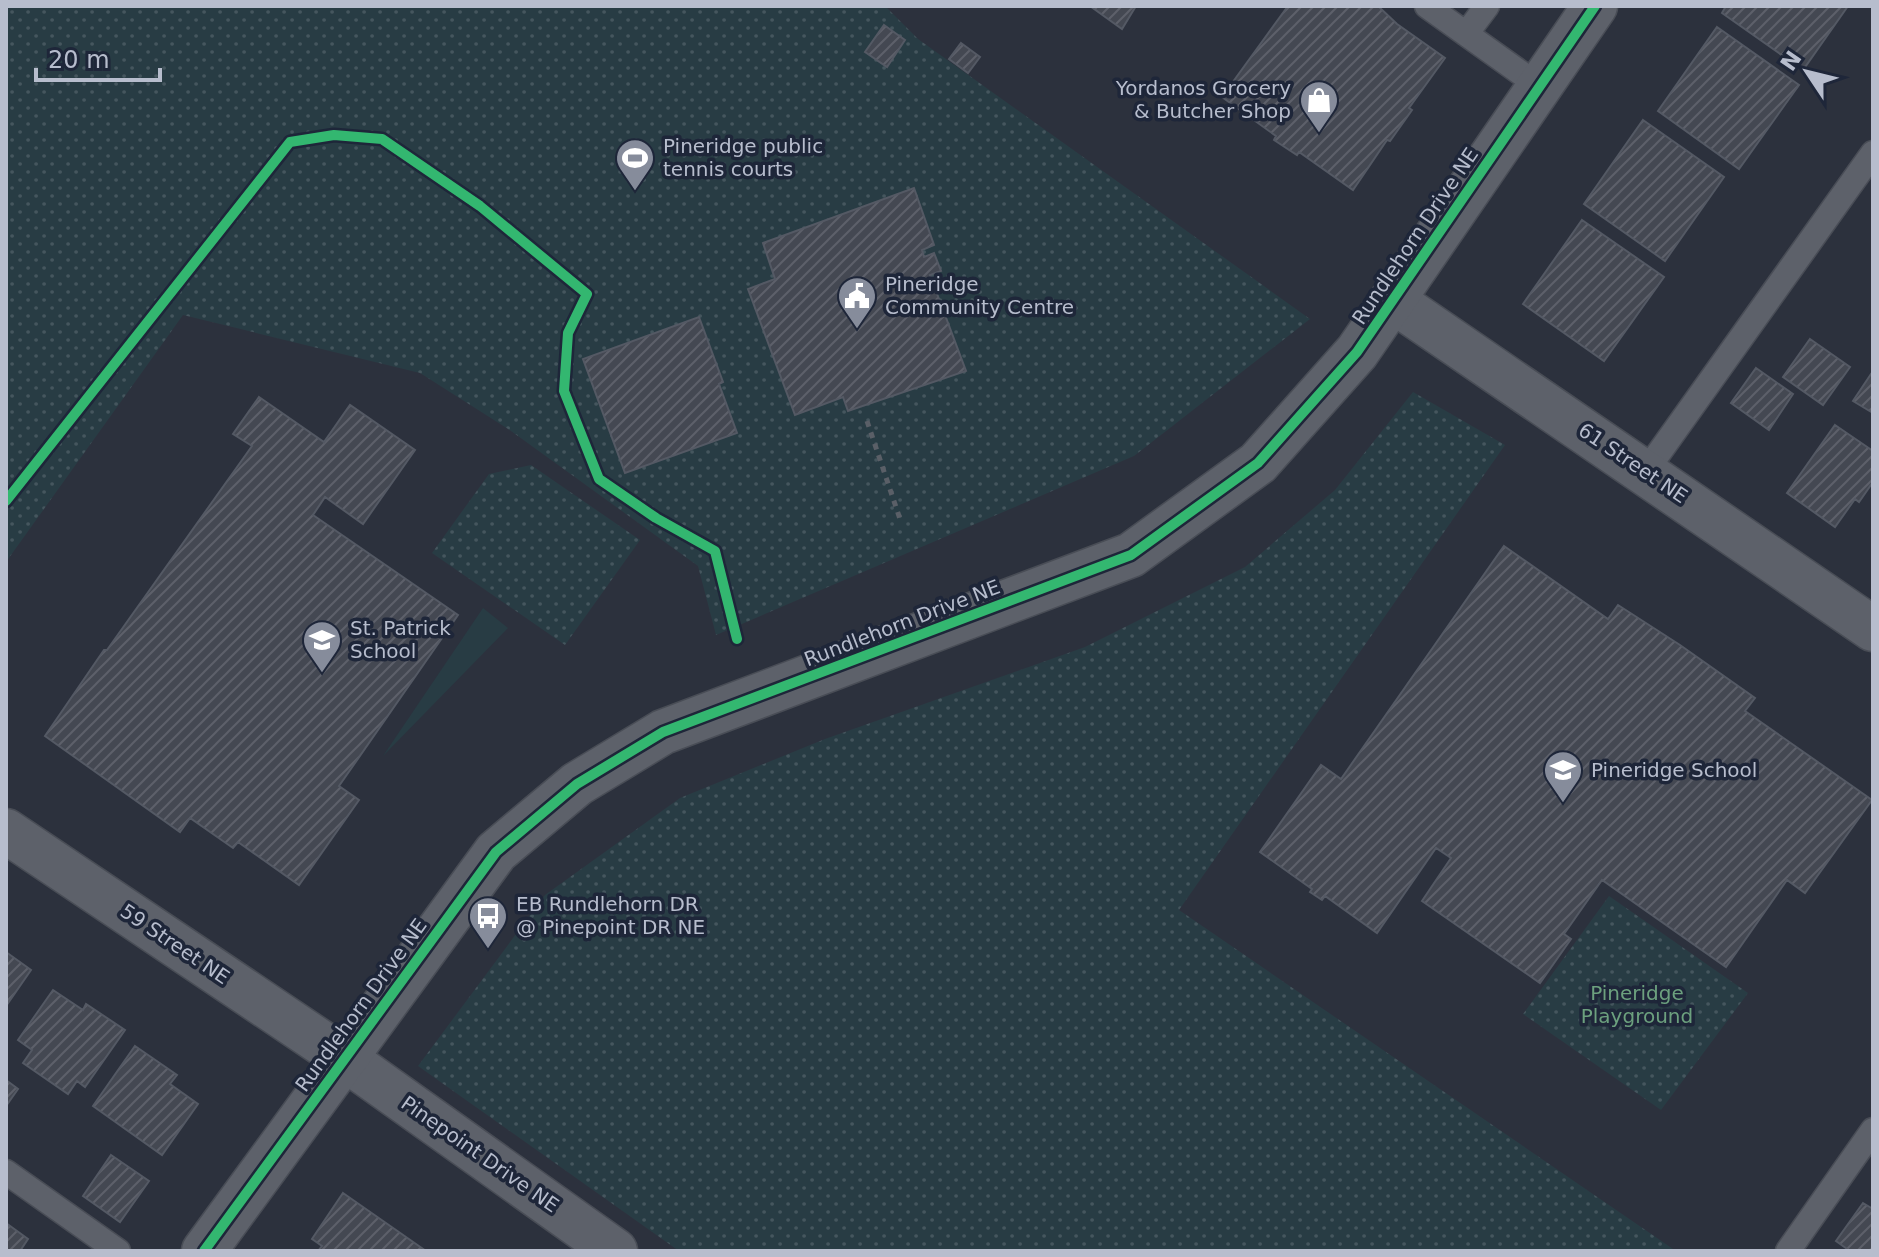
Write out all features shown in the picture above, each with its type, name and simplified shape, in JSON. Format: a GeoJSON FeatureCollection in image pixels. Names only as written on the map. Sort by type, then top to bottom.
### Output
{"type":"FeatureCollection","features":[{"type":"Feature","properties":{"kind":"street","name":"Rundlehorn Drive NE"},"geometry":{"type":"LineString","coordinates":[[204,1251],[496,852],[577,784],[663,732],[1131,555],[1258,463],[1349,363],[1595,6]]}},
{"type":"Feature","properties":{"kind":"street","name":"61 Street NE"},"geometry":{"type":"LineString","coordinates":[[1392,300],[1873,629]]}},
{"type":"Feature","properties":{"kind":"street","name":"59 Street NE"},"geometry":{"type":"LineString","coordinates":[[6,831],[344,1058]]}},
{"type":"Feature","properties":{"kind":"street","name":"Pinepoint Drive NE"},"geometry":{"type":"LineString","coordinates":[[344,1058],[615,1251]]}},
{"type":"Feature","properties":{"kind":"lane"},"geometry":{"type":"LineString","coordinates":[[1427,6],[1539,86]]}},
{"type":"Feature","properties":{"kind":"lane"},"geometry":{"type":"LineString","coordinates":[[1466,34],[1487,6]]}},
{"type":"Feature","properties":{"kind":"lane"},"geometry":{"type":"LineString","coordinates":[[1646,471],[1873,153]]}},
{"type":"Feature","properties":{"kind":"lane"},"geometry":{"type":"LineString","coordinates":[[1788,1251],[1873,1130]]}},
{"type":"Feature","properties":{"kind":"lane"},"geometry":{"type":"LineString","coordinates":[[6,1172],[118,1251]]}},
{"type":"Feature","properties":{"kind":"path"},"geometry":{"type":"LineString","coordinates":[[867,421],[900,519]]}},
{"type":"Feature","properties":{"kind":"green space"},"geometry":{"type":"Polygon","coordinates":[[[6,6],[885,6],[918,39],[1310,319],[1134,456],[716,635],[698,566],[511,431],[420,373],[183,315],[6,562],[6,6]]]}},
{"type":"Feature","properties":{"kind":"green space"},"geometry":{"type":"Polygon","coordinates":[[[1413,392],[1505,445],[1179,910],[1676,1251],[679,1251],[418,1066],[545,895],[680,798],[825,739],[1085,647],[1245,567],[1335,490],[1413,392]]]}},
{"type":"Feature","properties":{"kind":"green space"},"geometry":{"type":"Polygon","coordinates":[[[531,465],[640,540],[565,645],[432,553],[489,474],[531,465]]]}},
{"type":"Feature","properties":{"kind":"green space"},"geometry":{"type":"Polygon","coordinates":[[[483,608],[508,628],[383,756],[483,608]]]}},
{"type":"Feature","properties":{"kind":"green space","name":"Pineridge Playground"},"geometry":{"type":"Polygon","coordinates":[[[1609,896],[1748,993],[1661,1110],[1523,1014],[1609,896]]]}},
{"type":"Feature","properties":{"kind":"building"},"geometry":{"type":"Polygon","coordinates":[[[1090,6],[1136,6],[1122,29],[1090,6]]]}},
{"type":"Feature","properties":{"kind":"building"},"geometry":{"type":"Polygon","coordinates":[[[1288,6],[1378,6],[1397,24],[1445,58],[1409,108],[1412,110],[1353,190],[1299,152],[1297,155],[1274,140],[1276,136],[1222,97],[1288,6]]]}},
{"type":"Feature","properties":{"kind":"building"},"geometry":{"type":"Polygon","coordinates":[[[1726,6],[1848,6],[1803,70],[1722,13],[1726,6]]]}},
{"type":"Feature","properties":{"kind":"building"},"geometry":{"type":"Polygon","coordinates":[[[884,25],[905,40],[887,67],[865,52],[884,25]]]}},
{"type":"Feature","properties":{"kind":"building"},"geometry":{"type":"Polygon","coordinates":[[[1717,27],[1799,85],[1739,169],[1658,111],[1717,27]]]}},
{"type":"Feature","properties":{"kind":"building"},"geometry":{"type":"Polygon","coordinates":[[[961,43],[980,57],[968,73],[949,59],[961,43]]]}},
{"type":"Feature","properties":{"kind":"building"},"geometry":{"type":"Polygon","coordinates":[[[1643,120],[1724,177],[1665,261],[1584,204],[1643,120]]]}},
{"type":"Feature","properties":{"kind":"building","name":"Pineridge Community Centre"},"geometry":{"type":"Polygon","coordinates":[[[914,188],[934,245],[922,250],[924,257],[934,253],[941,271],[930,275],[966,371],[848,411],[843,397],[795,415],[748,289],[775,279],[763,243],[914,188]]]}},
{"type":"Feature","properties":{"kind":"building"},"geometry":{"type":"Polygon","coordinates":[[[1582,220],[1664,277],[1604,361],[1523,304],[1582,220]]]}},
{"type":"Feature","properties":{"kind":"building"},"geometry":{"type":"Polygon","coordinates":[[[699,317],[723,382],[719,384],[737,433],[625,473],[583,359],[699,317]]]}},
{"type":"Feature","properties":{"kind":"building"},"geometry":{"type":"Polygon","coordinates":[[[1810,339],[1850,367],[1823,405],[1783,377],[1810,339]]]}},
{"type":"Feature","properties":{"kind":"building"},"geometry":{"type":"Polygon","coordinates":[[[1756,368],[1793,394],[1769,430],[1731,403],[1756,368]]]}},
{"type":"Feature","properties":{"kind":"building"},"geometry":{"type":"Polygon","coordinates":[[[1873,371],[1873,413],[1853,401],[1873,371]]]}},
{"type":"Feature","properties":{"kind":"building"},"geometry":{"type":"Polygon","coordinates":[[[259,397],[324,442],[350,405],[415,450],[363,524],[325,497],[313,515],[458,615],[339,786],[359,800],[299,885],[238,842],[233,848],[190,818],[180,832],[45,736],[252,446],[233,434],[259,397]]]}},
{"type":"Feature","properties":{"kind":"building"},"geometry":{"type":"Polygon","coordinates":[[[1835,425],[1873,451],[1873,482],[1859,502],[1855,499],[1835,527],[1787,493],[1835,425]]]}},
{"type":"Feature","properties":{"kind":"building"},"geometry":{"type":"Polygon","coordinates":[[[1504,546],[1608,619],[1618,605],[1680,645],[1755,698],[1745,711],[1872,800],[1805,893],[1787,880],[1726,967],[1602,880],[1564,934],[1571,939],[1540,983],[1422,901],[1451,858],[1436,848],[1377,933],[1325,896],[1322,900],[1310,892],[1312,889],[1260,852],[1321,765],[1341,779],[1504,546]]]}},
{"type":"Feature","properties":{"kind":"building"},"geometry":{"type":"Polygon","coordinates":[[[6,952],[31,970],[6,1006],[6,952]]]}},
{"type":"Feature","properties":{"kind":"building"},"geometry":{"type":"Polygon","coordinates":[[[53,990],[83,1010],[86,1004],[125,1030],[85,1087],[77,1081],[68,1094],[23,1063],[32,1050],[18,1040],[53,990]]]}},
{"type":"Feature","properties":{"kind":"building"},"geometry":{"type":"Polygon","coordinates":[[[135,1046],[177,1075],[170,1084],[198,1104],[162,1155],[93,1106],[135,1046]]]}},
{"type":"Feature","properties":{"kind":"building"},"geometry":{"type":"Polygon","coordinates":[[[6,1080],[18,1089],[6,1106],[6,1080]]]}},
{"type":"Feature","properties":{"kind":"building"},"geometry":{"type":"Polygon","coordinates":[[[111,1155],[149,1181],[120,1222],[83,1196],[111,1155]]]}},
{"type":"Feature","properties":{"kind":"building"},"geometry":{"type":"Polygon","coordinates":[[[343,1193],[426,1251],[318,1251],[322,1246],[312,1239],[343,1193]]]}},
{"type":"Feature","properties":{"kind":"building"},"geometry":{"type":"Polygon","coordinates":[[[1863,1203],[1873,1209],[1873,1251],[1850,1251],[1836,1241],[1863,1203]]]}},
{"type":"Feature","properties":{"kind":"building"},"geometry":{"type":"Polygon","coordinates":[[[6,1223],[28,1239],[20,1251],[6,1251],[6,1223]]]}},
{"type":"Feature","properties":{"kind":"cycle path"},"geometry":{"type":"LineString","coordinates":[[204,1251],[496,852],[577,784],[663,732],[1131,555],[1258,463],[1357,352],[1595,6]]}},
{"type":"Feature","properties":{"kind":"cycle path"},"geometry":{"type":"LineString","coordinates":[[6,501],[290,142],[334,135],[382,139],[480,206],[587,294],[568,333],[564,391],[599,479],[656,518],[715,551],[737,639]]}},
{"type":"Feature","properties":{"kind":"place","name":"Yordanos Grocery & Butcher Shop"},"geometry":{"type":"Point","coordinates":[1319,134]}},
{"type":"Feature","properties":{"kind":"place","name":"Pineridge public tennis courts"},"geometry":{"type":"Point","coordinates":[635,192]}},
{"type":"Feature","properties":{"kind":"place","name":"Pineridge Community Centre"},"geometry":{"type":"Point","coordinates":[857,330]}},
{"type":"Feature","properties":{"kind":"place","name":"St. Patrick School"},"geometry":{"type":"Point","coordinates":[322,674]}},
{"type":"Feature","properties":{"kind":"place","name":"Pineridge School"},"geometry":{"type":"Point","coordinates":[1563,804]}},
{"type":"Feature","properties":{"kind":"place","name":"EB Rundlehorn DR @ Pinepoint DR NE"},"geometry":{"type":"Point","coordinates":[488,950]}}]}
